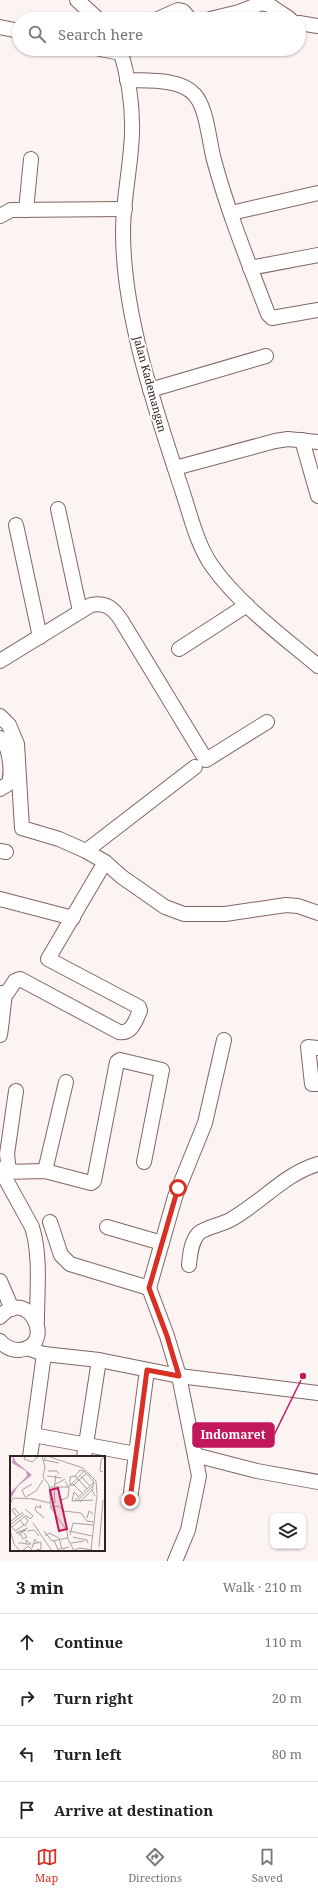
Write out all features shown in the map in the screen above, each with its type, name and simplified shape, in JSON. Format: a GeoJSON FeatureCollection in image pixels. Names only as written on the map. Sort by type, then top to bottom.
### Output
{"type":"FeatureCollection","features":[{"type":"Feature","properties":{"kind":"street"},"geometry":{"type":"LineString","coordinates":[[77,0],[90,12]]}},
{"type":"Feature","properties":{"kind":"street"},"geometry":{"type":"LineString","coordinates":[[239,12],[262,3],[269,5],[280,12]]}},
{"type":"Feature","properties":{"kind":"street"},"geometry":{"type":"LineString","coordinates":[[174,12],[178,10],[184,12]]}},
{"type":"Feature","properties":{"kind":"street"},"geometry":{"type":"LineString","coordinates":[[306,24],[318,26]]}},
{"type":"Feature","properties":{"kind":"street"},"geometry":{"type":"LineString","coordinates":[[0,27],[12,30]]}},
{"type":"Feature","properties":{"kind":"street","name":"Jalan Kademangan"},"geometry":{"type":"LineString","coordinates":[[122,56],[128,80],[132,114],[132,133],[123,242],[129,295],[150,390],[175,468],[198,538],[210,564],[223,581],[247,605],[318,666]]}},
{"type":"Feature","properties":{"kind":"street"},"geometry":{"type":"LineString","coordinates":[[128,80],[174,84],[189,89],[195,94],[200,103],[214,160],[231,213],[250,268],[270,317],[318,310]]}},
{"type":"Feature","properties":{"kind":"street"},"geometry":{"type":"LineString","coordinates":[[26,210],[31,159]]}},
{"type":"Feature","properties":{"kind":"street"},"geometry":{"type":"LineString","coordinates":[[231,213],[318,193]]}},
{"type":"Feature","properties":{"kind":"street"},"geometry":{"type":"LineString","coordinates":[[0,216],[11,210],[125,209]]}},
{"type":"Feature","properties":{"kind":"street"},"geometry":{"type":"LineString","coordinates":[[250,268],[318,255]]}},
{"type":"Feature","properties":{"kind":"street"},"geometry":{"type":"LineString","coordinates":[[150,390],[266,356]]}},
{"type":"Feature","properties":{"kind":"street"},"geometry":{"type":"LineString","coordinates":[[175,468],[275,441],[302,440],[318,442]]}},
{"type":"Feature","properties":{"kind":"street"},"geometry":{"type":"LineString","coordinates":[[302,440],[318,496]]}},
{"type":"Feature","properties":{"kind":"street"},"geometry":{"type":"LineString","coordinates":[[58,509],[80,612]]}},
{"type":"Feature","properties":{"kind":"street"},"geometry":{"type":"LineString","coordinates":[[16,524],[40,637]]}},
{"type":"Feature","properties":{"kind":"street"},"geometry":{"type":"LineString","coordinates":[[0,661],[91,605],[98,604],[108,606],[114,610],[206,760],[209,760],[267,722]]}},
{"type":"Feature","properties":{"kind":"street"},"geometry":{"type":"LineString","coordinates":[[179,649],[247,605]]}},
{"type":"Feature","properties":{"kind":"street"},"geometry":{"type":"LineString","coordinates":[[0,716],[9,725],[17,744],[22,828],[59,839],[86,851],[105,862],[122,877],[165,907],[184,914],[225,914],[286,905],[298,906],[318,913]]}},
{"type":"Feature","properties":{"kind":"street"},"geometry":{"type":"LineString","coordinates":[[0,738],[5,742],[8,748],[10,776],[8,784],[0,789]]}},
{"type":"Feature","properties":{"kind":"street"},"geometry":{"type":"LineString","coordinates":[[86,851],[195,767]]}},
{"type":"Feature","properties":{"kind":"street"},"geometry":{"type":"LineString","coordinates":[[0,1035],[3,1022],[3,994],[15,981],[20,979],[119,1032],[127,1032],[130,1030],[140,1011],[139,1007],[48,960],[105,862]]}},
{"type":"Feature","properties":{"kind":"street"},"geometry":{"type":"LineString","coordinates":[[0,899],[73,918]]}},
{"type":"Feature","properties":{"kind":"street"},"geometry":{"type":"LineString","coordinates":[[175,1561],[188,1530],[199,1476],[179,1376],[167,1336],[149,1288],[178,1188],[205,1123],[224,1040]]}},
{"type":"Feature","properties":{"kind":"street"},"geometry":{"type":"LineString","coordinates":[[318,1048],[308,1047],[312,1084],[318,1084]]}},
{"type":"Feature","properties":{"kind":"street"},"geometry":{"type":"LineString","coordinates":[[4,1171],[45,1171],[90,1183],[94,1181],[117,1062],[120,1060],[162,1070],[144,1162]]}},
{"type":"Feature","properties":{"kind":"street"},"geometry":{"type":"LineString","coordinates":[[45,1171],[66,1082]]}},
{"type":"Feature","properties":{"kind":"street"},"geometry":{"type":"LineString","coordinates":[[16,1091],[4,1171],[32,1227],[35,1237],[38,1264],[36,1321],[38,1330],[36,1338],[27,1348]]}},
{"type":"Feature","properties":{"kind":"street"},"geometry":{"type":"LineString","coordinates":[[189,1265],[194,1240],[199,1233],[230,1220],[286,1179],[301,1170],[318,1164]]}},
{"type":"Feature","properties":{"kind":"street"},"geometry":{"type":"LineString","coordinates":[[50,1222],[61,1255],[70,1264],[149,1288]]}},
{"type":"Feature","properties":{"kind":"street"},"geometry":{"type":"LineString","coordinates":[[107,1227],[162,1244]]}},
{"type":"Feature","properties":{"kind":"street"},"geometry":{"type":"LineString","coordinates":[[0,1281],[12,1309]]}},
{"type":"Feature","properties":{"kind":"street"},"geometry":{"type":"LineString","coordinates":[[0,1317],[12,1309],[27,1310],[36,1321]]}},
{"type":"Feature","properties":{"kind":"street"},"geometry":{"type":"LineString","coordinates":[[0,1341],[11,1349],[16,1350],[27,1348],[44,1354],[99,1360],[179,1376],[318,1393]]}},
{"type":"Feature","properties":{"kind":"street"},"geometry":{"type":"LineString","coordinates":[[30,1456],[44,1354]]}},
{"type":"Feature","properties":{"kind":"street"},"geometry":{"type":"LineString","coordinates":[[85,1451],[99,1360]]}},
{"type":"Feature","properties":{"kind":"street"},"geometry":{"type":"LineString","coordinates":[[130,1500],[147,1370]]}},
{"type":"Feature","properties":{"kind":"street"},"geometry":{"type":"LineString","coordinates":[[33,1435],[85,1451],[136,1454]]}},
{"type":"Feature","properties":{"kind":"street"},"geometry":{"type":"LineString","coordinates":[[195,1455],[258,1471],[318,1482]]}},
{"type":"Feature","properties":{"kind":"place","name":"Indomaret"},"geometry":{"type":"Point","coordinates":[303,1376]}},
{"type":"Feature","properties":{"kind":"route"},"geometry":{"type":"LineString","coordinates":[[130,1500],[147,1370],[179,1376],[167,1336],[149,1288],[178,1188]]}}]}
